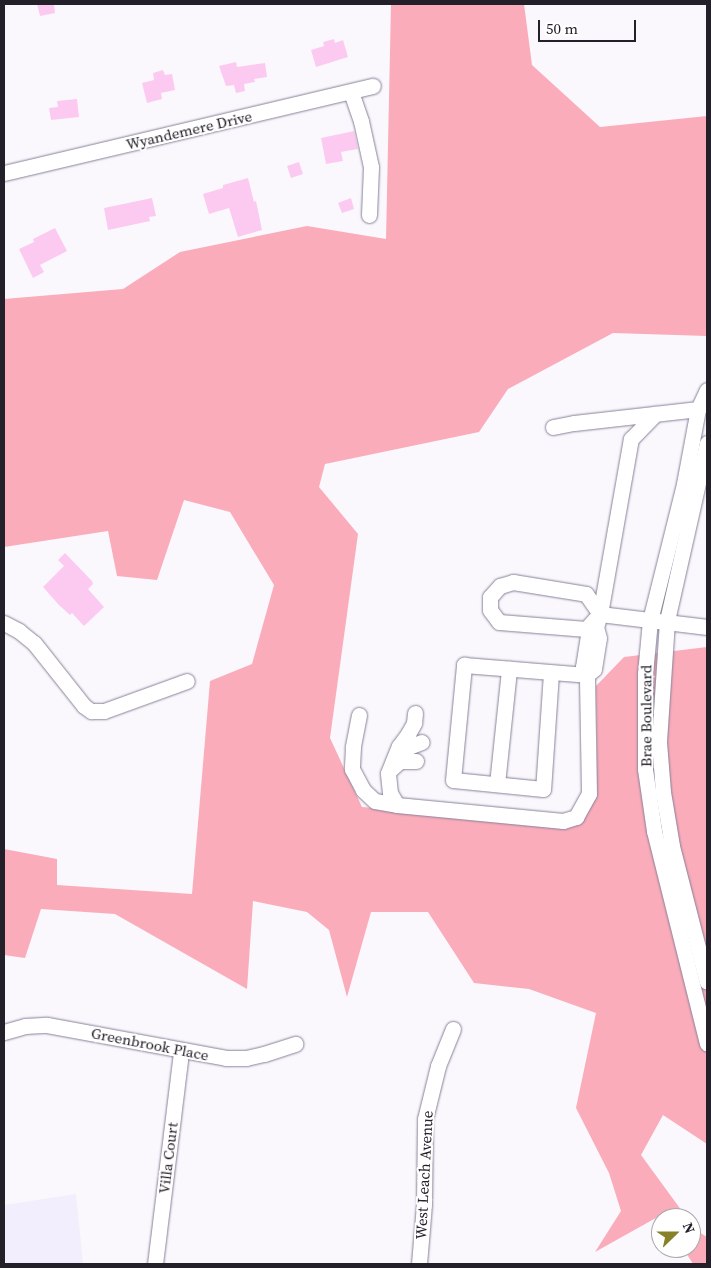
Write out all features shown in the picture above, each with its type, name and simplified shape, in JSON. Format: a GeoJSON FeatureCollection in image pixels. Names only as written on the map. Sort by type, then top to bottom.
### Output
{"type":"FeatureCollection","features":[{"type":"Feature","properties":{"kind":"street","name":"Wyandemere Drive"},"geometry":{"type":"LineString","coordinates":[[4,173],[373,86]]}},
{"type":"Feature","properties":{"kind":"street"},"geometry":{"type":"LineString","coordinates":[[351,92],[361,121],[371,167],[369,215]]}},
{"type":"Feature","properties":{"kind":"street","name":"Brae Boulevard"},"geometry":{"type":"LineString","coordinates":[[707,390],[698,409],[684,484],[650,620],[645,674],[645,769],[662,869],[707,1043]]}},
{"type":"Feature","properties":{"kind":"street"},"geometry":{"type":"LineString","coordinates":[[553,428],[574,423],[614,420],[698,409]]}},
{"type":"Feature","properties":{"kind":"street"},"geometry":{"type":"LineString","coordinates":[[552,673],[543,789],[453,780],[464,666],[587,675],[594,669],[599,638],[598,620],[631,439],[655,414]]}},
{"type":"Feature","properties":{"kind":"street"},"geometry":{"type":"LineString","coordinates":[[614,420],[626,428],[631,439]]}},
{"type":"Feature","properties":{"kind":"street","name":"Brae Boulevard"},"geometry":{"type":"LineString","coordinates":[[707,443],[667,621],[659,742],[663,792],[674,855],[707,982]]}},
{"type":"Feature","properties":{"kind":"street"},"geometry":{"type":"LineString","coordinates":[[598,620],[586,594],[513,582],[500,586],[490,597],[490,610],[499,622],[586,628],[598,620],[650,620],[707,626]]}},
{"type":"Feature","properties":{"kind":"street"},"geometry":{"type":"LineString","coordinates":[[4,623],[19,631],[34,643],[84,706],[91,711],[104,711],[187,681]]}},
{"type":"Feature","properties":{"kind":"street"},"geometry":{"type":"LineString","coordinates":[[497,784],[509,669]]}},
{"type":"Feature","properties":{"kind":"street"},"geometry":{"type":"LineString","coordinates":[[358,715],[352,769],[363,790],[375,801],[397,806],[563,821],[576,817],[588,794],[587,675]]}},
{"type":"Feature","properties":{"kind":"street"},"geometry":{"type":"LineString","coordinates":[[397,806],[390,793],[388,773],[399,746],[414,724],[415,713]]}},
{"type":"Feature","properties":{"kind":"street"},"geometry":{"type":"LineString","coordinates":[[388,773],[400,750],[422,742]]}},
{"type":"Feature","properties":{"kind":"street"},"geometry":{"type":"LineString","coordinates":[[388,773],[400,761],[416,761]]}},
{"type":"Feature","properties":{"kind":"street","name":"Greenbrook Place"},"geometry":{"type":"LineString","coordinates":[[4,1032],[25,1026],[47,1025],[226,1058],[246,1058],[295,1044]]}},
{"type":"Feature","properties":{"kind":"street","name":"West Leach Avenue"},"geometry":{"type":"LineString","coordinates":[[419,1264],[424,1204],[423,1147],[425,1120],[438,1066],[453,1029]]}},
{"type":"Feature","properties":{"kind":"street","name":"Villa Court"},"geometry":{"type":"LineString","coordinates":[[155,1264],[181,1051]]}},
{"type":"Feature","properties":{"kind":"shaded area"},"geometry":{"type":"Polygon","coordinates":[[[391,4],[524,4],[532,65],[600,127],[707,116],[707,336],[613,333],[508,389],[479,432],[325,464],[319,487],[358,534],[330,738],[362,807],[577,825],[597,791],[596,686],[624,657],[707,647],[707,1144],[663,1115],[641,1155],[680,1208],[651,1208],[651,1221],[595,1252],[621,1211],[609,1173],[576,1108],[596,1013],[529,989],[474,983],[428,912],[371,912],[347,997],[329,930],[307,912],[253,901],[247,989],[115,914],[41,909],[25,958],[4,955],[4,849],[57,859],[57,885],[192,894],[210,681],[252,664],[274,585],[230,512],[184,500],[157,580],[117,576],[108,531],[4,547],[4,299],[123,289],[180,252],[307,226],[386,239],[391,4]]]}},
{"type":"Feature","properties":{"kind":"shaded area"},"geometry":{"type":"Polygon","coordinates":[[[76,1194],[83,1264],[4,1264],[4,1205],[76,1194]]]}},
{"type":"Feature","properties":{"kind":"shaded area"},"geometry":{"type":"Polygon","coordinates":[[[701,1233],[707,1237],[707,1264],[693,1264],[689,1258],[701,1258],[701,1233]]]}},
{"type":"Feature","properties":{"kind":"building"},"geometry":{"type":"Polygon","coordinates":[[[37,4],[54,4],[55,13],[40,16],[37,4]]]}},
{"type":"Feature","properties":{"kind":"building"},"geometry":{"type":"Polygon","coordinates":[[[334,39],[335,43],[343,40],[348,57],[316,67],[311,50],[324,46],[323,42],[334,39]]]}},
{"type":"Feature","properties":{"kind":"building"},"geometry":{"type":"Polygon","coordinates":[[[236,62],[237,67],[265,63],[267,77],[254,79],[255,82],[244,84],[245,91],[236,93],[234,85],[226,86],[219,66],[236,62]]]}},
{"type":"Feature","properties":{"kind":"building"},"geometry":{"type":"Polygon","coordinates":[[[163,70],[165,75],[172,74],[175,90],[161,93],[162,99],[147,103],[142,83],[154,80],[153,73],[163,70]]]}},
{"type":"Feature","properties":{"kind":"building"},"geometry":{"type":"Polygon","coordinates":[[[77,99],[79,117],[51,120],[49,108],[58,107],[57,101],[77,99]]]}},
{"type":"Feature","properties":{"kind":"building"},"geometry":{"type":"Polygon","coordinates":[[[354,131],[358,149],[341,152],[343,161],[326,164],[321,138],[354,131]]]}},
{"type":"Feature","properties":{"kind":"building"},"geometry":{"type":"Polygon","coordinates":[[[299,162],[303,174],[291,178],[287,166],[299,162]]]}},
{"type":"Feature","properties":{"kind":"building"},"geometry":{"type":"Polygon","coordinates":[[[248,178],[254,202],[256,201],[262,230],[238,237],[229,208],[209,214],[203,194],[223,188],[223,185],[248,178]]]}},
{"type":"Feature","properties":{"kind":"building"},"geometry":{"type":"Polygon","coordinates":[[[152,198],[156,216],[149,217],[150,221],[108,230],[104,208],[152,198]]]}},
{"type":"Feature","properties":{"kind":"building"},"geometry":{"type":"Polygon","coordinates":[[[351,198],[354,209],[342,213],[338,203],[351,198]]]}},
{"type":"Feature","properties":{"kind":"building"},"geometry":{"type":"Polygon","coordinates":[[[55,228],[67,251],[40,265],[44,272],[33,278],[19,249],[34,242],[33,239],[55,228]]]}},
{"type":"Feature","properties":{"kind":"building"},"geometry":{"type":"Polygon","coordinates":[[[65,553],[92,581],[93,584],[88,589],[104,607],[84,626],[72,613],[70,615],[59,605],[43,587],[64,566],[58,560],[65,553]]]}}]}
